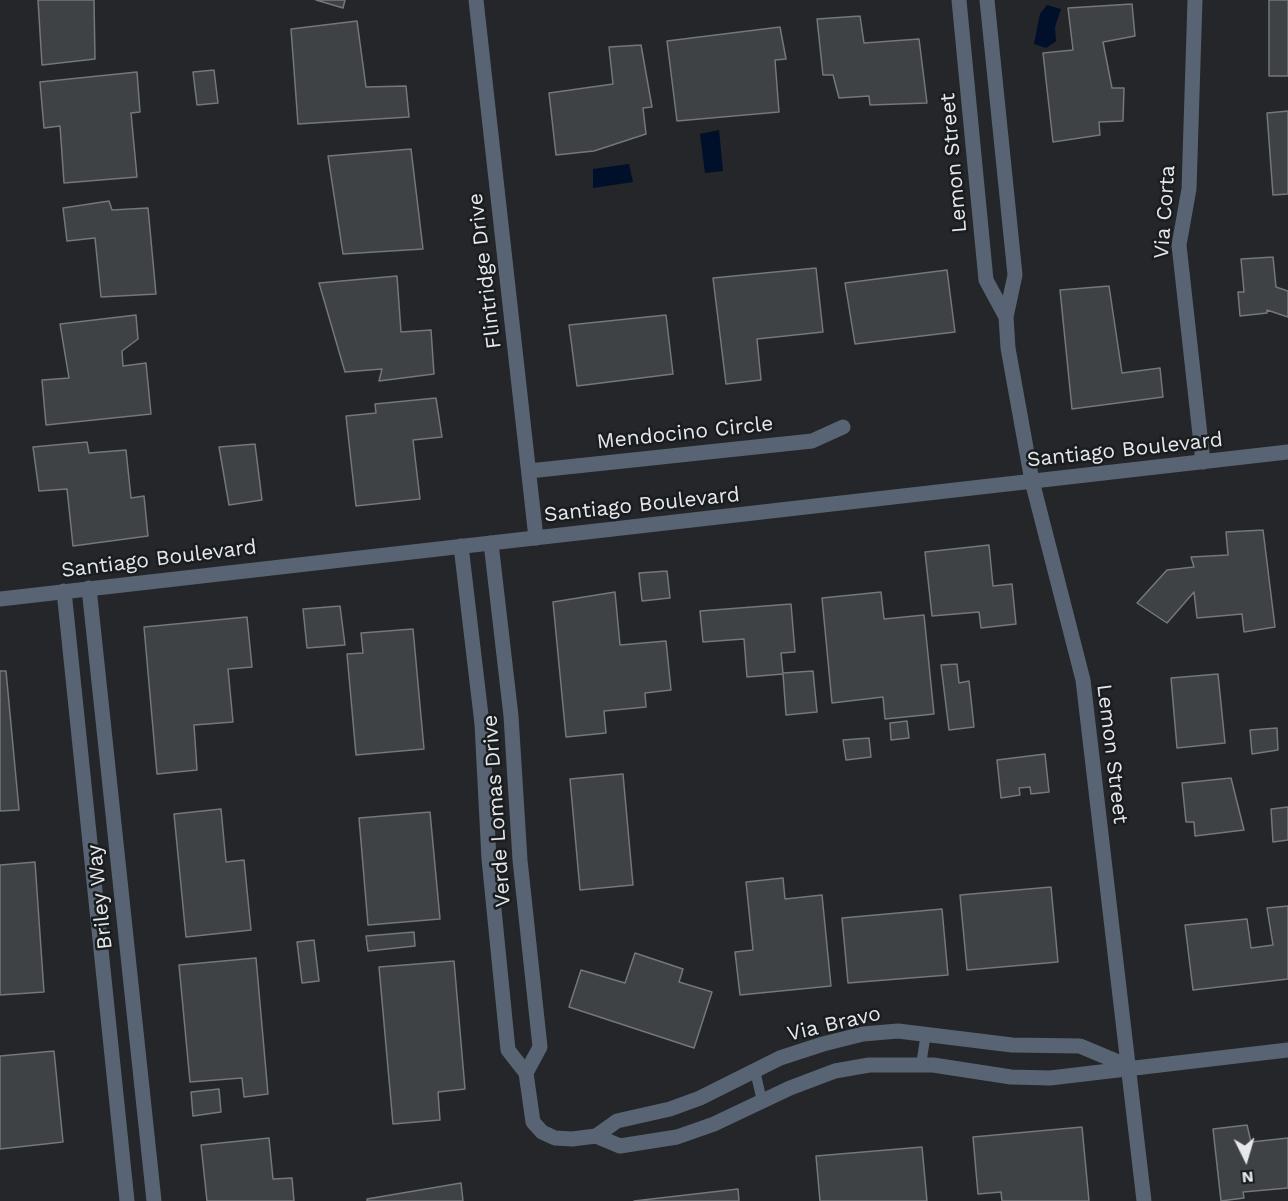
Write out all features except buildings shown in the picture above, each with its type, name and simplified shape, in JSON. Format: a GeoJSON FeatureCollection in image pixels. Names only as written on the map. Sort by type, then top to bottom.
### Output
{"type":"FeatureCollection","features":[{"type":"Feature","properties":{"kind":"street","name":"Flintridge Drive"},"geometry":{"type":"LineString","coordinates":[[476,0],[536,538]]}},
{"type":"Feature","properties":{"kind":"street","name":"Lemon Street"},"geometry":{"type":"LineString","coordinates":[[959,0],[986,280],[1006,317]]}},
{"type":"Feature","properties":{"kind":"street","name":"Lemon Street"},"geometry":{"type":"LineString","coordinates":[[987,0],[1015,275],[1006,317],[1016,398],[1032,482],[1083,680],[1144,1201]]}},
{"type":"Feature","properties":{"kind":"street","name":"Via Corta"},"geometry":{"type":"LineString","coordinates":[[1195,0],[1189,189],[1179,245],[1203,462]]}},
{"type":"Feature","properties":{"kind":"street","name":"Mendocino Circle"},"geometry":{"type":"LineString","coordinates":[[530,471],[812,441],[843,427]]}},
{"type":"Feature","properties":{"kind":"street","name":"Santiago Boulevard"},"geometry":{"type":"LineString","coordinates":[[0,599],[1288,453]]}},
{"type":"Feature","properties":{"kind":"street","name":"Verde Lomas Drive"},"geometry":{"type":"LineString","coordinates":[[491,543],[511,716],[520,860],[540,1047],[526,1073]]}},
{"type":"Feature","properties":{"kind":"street","name":"Verde Lomas Drive"},"geometry":{"type":"LineString","coordinates":[[461,546],[482,724],[489,859],[508,1050],[526,1073],[533,1122],[542,1131]]}},
{"type":"Feature","properties":{"kind":"street","name":"Briley Way"},"geometry":{"type":"LineString","coordinates":[[89,588],[154,1201]]}},
{"type":"Feature","properties":{"kind":"street","name":"Briley Way"},"geometry":{"type":"LineString","coordinates":[[64,591],[127,1201]]}},
{"type":"Feature","properties":{"kind":"street"},"geometry":{"type":"LineString","coordinates":[[79,741],[105,738]]}},
{"type":"Feature","properties":{"kind":"street"},"geometry":{"type":"LineString","coordinates":[[107,1015],[134,1011]]}},
{"type":"Feature","properties":{"kind":"street","name":"Via Bravo"},"geometry":{"type":"LineString","coordinates":[[542,1131],[555,1138],[572,1139],[596,1136],[617,1121],[670,1109],[700,1098],[802,1051],[863,1035],[898,1031],[1012,1045],[1080,1046],[1130,1067]]}},
{"type":"Feature","properties":{"kind":"street","name":"Via Bravo"},"geometry":{"type":"LineString","coordinates":[[596,1136],[620,1146],[657,1141],[714,1124],[790,1088],[835,1071],[869,1065],[921,1065],[1011,1077],[1050,1078],[1288,1050]]}},
{"type":"Feature","properties":{"kind":"lane"},"geometry":{"type":"LineString","coordinates":[[921,1065],[926,1033]]}},
{"type":"Feature","properties":{"kind":"lane"},"geometry":{"type":"LineString","coordinates":[[755,1071],[762,1101]]}},
{"type":"Feature","properties":{"kind":"water"},"geometry":{"type":"Polygon","coordinates":[[[1047,5],[1061,9],[1055,27],[1056,41],[1046,48],[1034,44],[1040,14],[1047,5]]]}},
{"type":"Feature","properties":{"kind":"water"},"geometry":{"type":"Polygon","coordinates":[[[719,130],[723,171],[705,173],[700,134],[719,130]]]}},
{"type":"Feature","properties":{"kind":"water"},"geometry":{"type":"Polygon","coordinates":[[[629,164],[633,182],[593,188],[593,169],[629,164]]]}}]}
